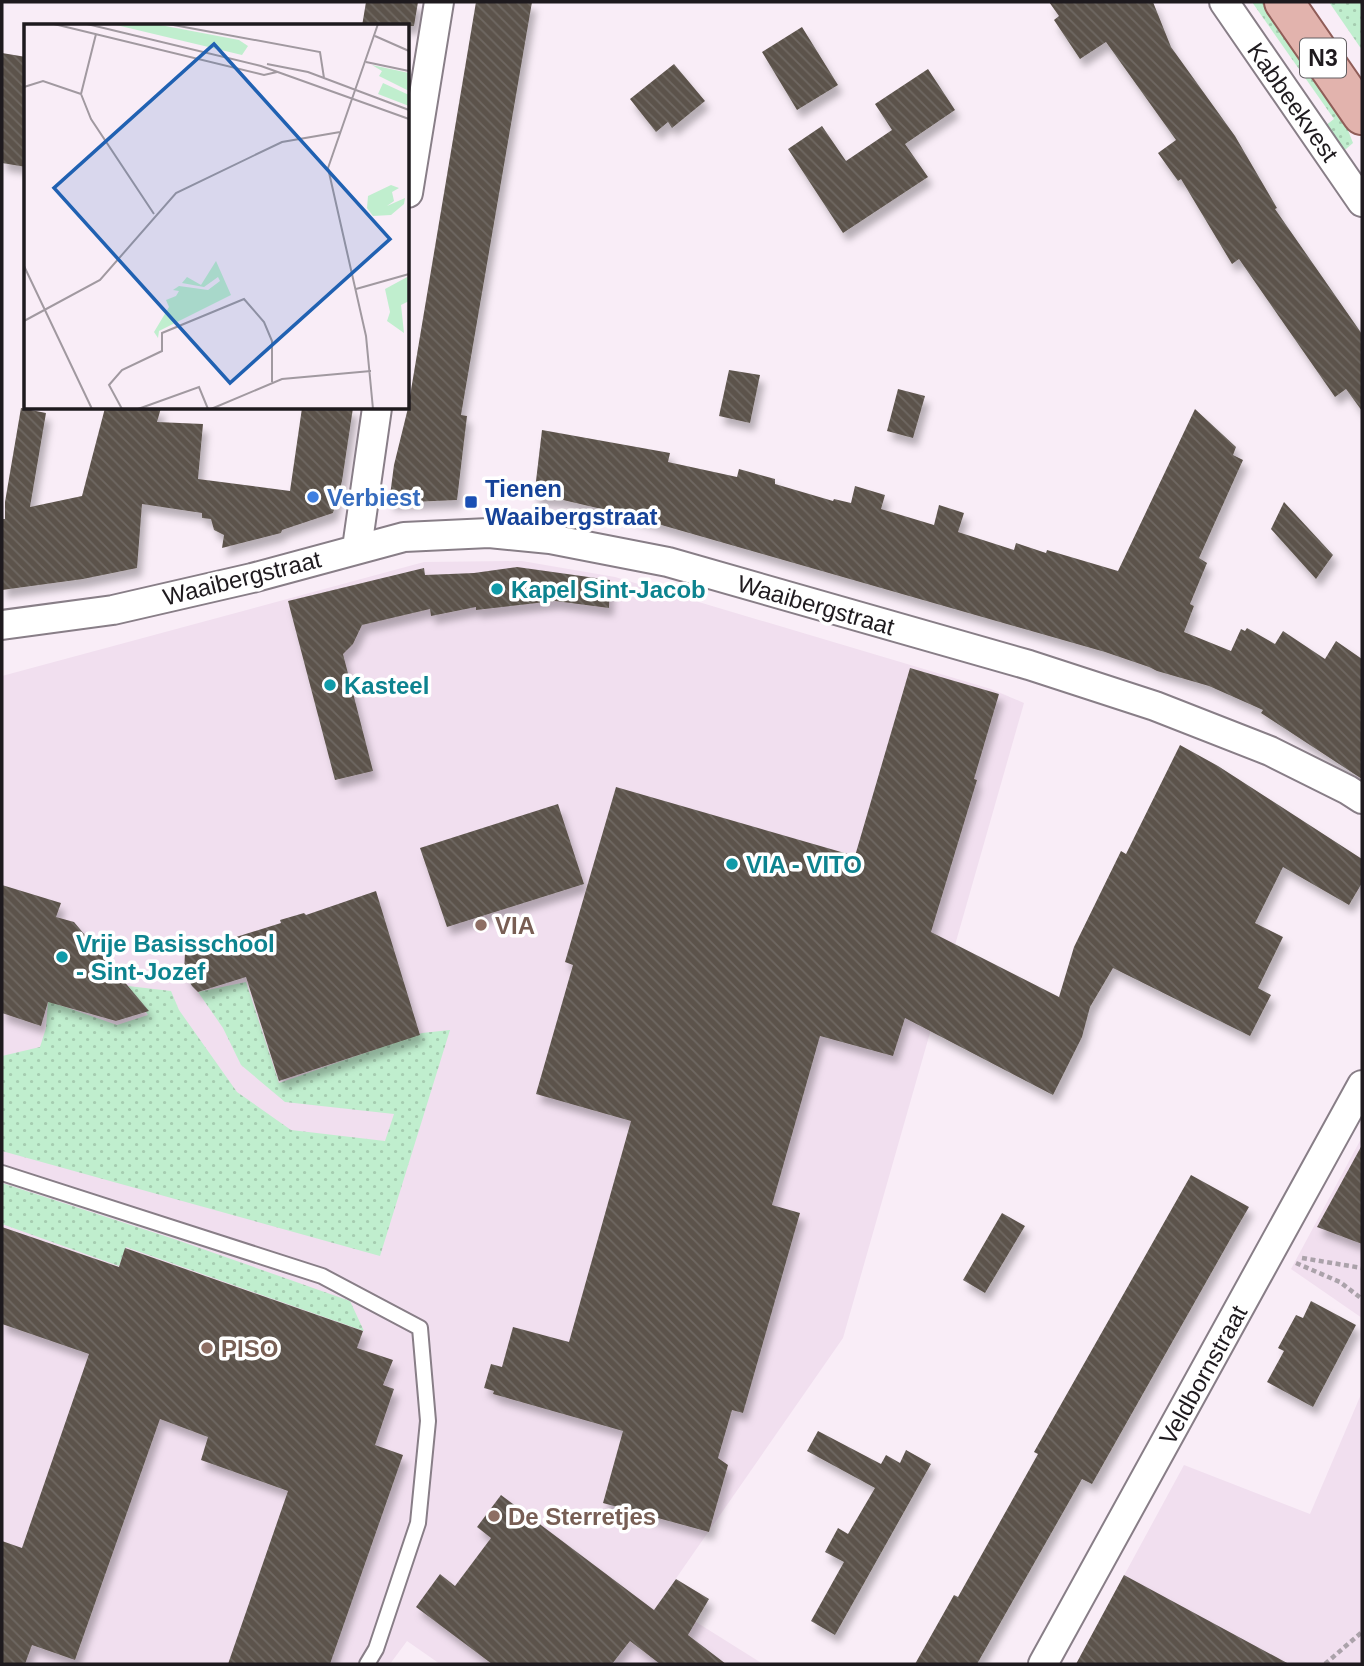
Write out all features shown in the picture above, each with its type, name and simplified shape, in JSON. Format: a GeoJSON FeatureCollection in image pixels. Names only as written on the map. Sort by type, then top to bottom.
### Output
{"type":"FeatureCollection","features":[{"type":"Feature","properties":{"kind":"main road","name":"Kabbeekvest"},"geometry":{"type":"LineString","coordinates":[[1284,2],[1362,115]]}},
{"type":"Feature","properties":{"kind":"main road","name":"N3"},"geometry":{"type":"LineString","coordinates":[[1306,2],[1362,83]]}},
{"type":"Feature","properties":{"kind":"street"},"geometry":{"type":"LineString","coordinates":[[410,181],[439,2]]}},
{"type":"Feature","properties":{"kind":"street","name":"Kabbeekvest"},"geometry":{"type":"LineString","coordinates":[[1224,2],[1362,202]]}},
{"type":"Feature","properties":{"kind":"street"},"geometry":{"type":"LineString","coordinates":[[358,548],[377,410]]}},
{"type":"Feature","properties":{"kind":"street","name":"Waaibergstraat"},"geometry":{"type":"LineString","coordinates":[[2,625],[113,610],[252,578],[404,537],[489,533],[550,539],[668,562],[1029,665],[1155,706],[1270,751],[1362,799]]}},
{"type":"Feature","properties":{"kind":"street","name":"Veldbornstraat"},"geometry":{"type":"LineString","coordinates":[[1043,1664],[1362,1086]]}},
{"type":"Feature","properties":{"kind":"lane"},"geometry":{"type":"LineString","coordinates":[[2,1173],[322,1276],[420,1328],[428,1421],[418,1523],[376,1649],[367,1664]]}},
{"type":"Feature","properties":{"kind":"path"},"geometry":{"type":"LineString","coordinates":[[1270,1252],[1362,1268]]}},
{"type":"Feature","properties":{"kind":"path"},"geometry":{"type":"LineString","coordinates":[[1270,1252],[1340,1282],[1362,1299]]}},
{"type":"Feature","properties":{"kind":"path"},"geometry":{"type":"LineString","coordinates":[[1325,1664],[1362,1632]]}},
{"type":"Feature","properties":{"kind":"shaded area","name":"VIA"},"geometry":{"type":"Polygon","coordinates":[[[522,561],[615,577],[991,689],[1024,703],[843,1338],[661,1600],[763,1664],[440,1664],[407,1641],[390,1664],[2,1664],[2,676],[424,562],[522,561]]]}},
{"type":"Feature","properties":{"kind":"shaded area"},"geometry":{"type":"Polygon","coordinates":[[[1362,1137],[1362,1318],[1291,1269],[1362,1137]]]}},
{"type":"Feature","properties":{"kind":"shaded area"},"geometry":{"type":"Polygon","coordinates":[[[1362,1392],[1362,1664],[1076,1664],[1184,1465],[1310,1514],[1362,1392]]]}},
{"type":"Feature","properties":{"kind":"green space"},"geometry":{"type":"Polygon","coordinates":[[[1252,2],[1272,2],[1331,87],[1353,143],[1339,155],[1321,129],[1334,119],[1252,2]]]}},
{"type":"Feature","properties":{"kind":"green space"},"geometry":{"type":"Polygon","coordinates":[[[1329,2],[1362,2],[1362,50],[1329,2]]]}},
{"type":"Feature","properties":{"kind":"green space"},"geometry":{"type":"Polygon","coordinates":[[[246,982],[279,1083],[422,1033],[450,1030],[380,1256],[2,1151],[2,1056],[40,1047],[46,1028],[48,1001],[117,1025],[148,1015],[128,986],[171,991],[179,1010],[237,1092],[291,1130],[385,1141],[394,1114],[285,1102],[241,1065],[223,1028],[198,992],[246,982]]]}},
{"type":"Feature","properties":{"kind":"green space"},"geometry":{"type":"Polygon","coordinates":[[[2,1183],[177,1240],[350,1301],[364,1331],[126,1247],[119,1266],[2,1224],[2,1183]]]}},
{"type":"Feature","properties":{"kind":"building"},"geometry":{"type":"Polygon","coordinates":[[[366,2],[418,2],[414,26],[362,24],[366,2]]]}},
{"type":"Feature","properties":{"kind":"building"},"geometry":{"type":"Polygon","coordinates":[[[476,2],[532,2],[461,415],[467,416],[457,500],[389,503],[394,465],[408,410],[410,410],[410,396],[476,2]]]}},
{"type":"Feature","properties":{"kind":"building"},"geometry":{"type":"Polygon","coordinates":[[[1049,2],[1153,2],[1171,47],[1235,136],[1277,208],[1275,209],[1362,334],[1362,411],[1346,389],[1335,397],[1239,259],[1232,264],[1181,179],[1178,181],[1158,153],[1176,140],[1106,42],[1080,59],[1054,20],[1059,16],[1049,2]]]}},
{"type":"Feature","properties":{"kind":"building"},"geometry":{"type":"Polygon","coordinates":[[[802,27],[838,85],[797,110],[762,52],[802,27]]]}},
{"type":"Feature","properties":{"kind":"building"},"geometry":{"type":"Polygon","coordinates":[[[2,53],[24,57],[24,167],[2,163],[2,53]]]}},
{"type":"Feature","properties":{"kind":"building"},"geometry":{"type":"Polygon","coordinates":[[[674,64],[705,101],[672,128],[668,122],[656,132],[630,99],[674,64]]]}},
{"type":"Feature","properties":{"kind":"building"},"geometry":{"type":"Polygon","coordinates":[[[928,69],[955,110],[905,144],[928,177],[843,233],[788,149],[822,126],[846,161],[892,130],[875,104],[928,69]]]}},
{"type":"Feature","properties":{"kind":"building"},"geometry":{"type":"Polygon","coordinates":[[[729,370],[760,375],[750,423],[719,416],[729,370]]]}},
{"type":"Feature","properties":{"kind":"building"},"geometry":{"type":"Polygon","coordinates":[[[898,389],[925,396],[913,438],[887,431],[898,389]]]}},
{"type":"Feature","properties":{"kind":"building"},"geometry":{"type":"Polygon","coordinates":[[[21,408],[46,413],[30,507],[82,496],[104,410],[160,410],[157,422],[203,424],[198,479],[290,491],[302,410],[353,410],[342,481],[333,513],[282,530],[281,533],[222,548],[224,535],[214,530],[211,519],[202,518],[202,513],[142,504],[137,568],[83,579],[2,590],[2,519],[5,519],[5,502],[21,408]]]}},
{"type":"Feature","properties":{"kind":"building"},"geometry":{"type":"Polygon","coordinates":[[[1195,409],[1236,447],[1233,455],[1243,460],[1199,558],[1207,563],[1190,604],[1194,606],[1184,632],[1231,651],[1241,629],[1245,631],[1247,628],[1275,644],[1283,631],[1325,659],[1336,641],[1362,659],[1362,779],[1261,713],[1263,710],[1209,686],[1105,652],[623,514],[563,500],[534,498],[542,430],[670,453],[668,462],[737,477],[739,469],[775,479],[775,484],[833,501],[851,503],[855,486],[885,495],[881,509],[934,525],[939,505],[964,513],[958,532],[1014,550],[1016,543],[1118,571],[1195,409]]]}},
{"type":"Feature","properties":{"kind":"building"},"geometry":{"type":"Polygon","coordinates":[[[1284,502],[1333,555],[1316,579],[1271,529],[1284,502]]]}},
{"type":"Feature","properties":{"kind":"building","name":"Kasteel"},"geometry":{"type":"Polygon","coordinates":[[[517,567],[610,580],[609,608],[555,601],[476,610],[476,607],[431,616],[430,609],[362,625],[353,644],[343,654],[373,771],[335,780],[288,601],[424,568],[425,575],[474,573],[517,567]]]}},
{"type":"Feature","properties":{"kind":"building"},"geometry":{"type":"Polygon","coordinates":[[[910,668],[999,694],[974,779],[977,780],[931,932],[1059,997],[1074,947],[1121,851],[1126,854],[1180,745],[1218,766],[1362,859],[1362,883],[1349,905],[1283,867],[1255,923],[1283,937],[1258,988],[1271,995],[1250,1036],[1113,968],[1090,1007],[1082,1037],[1053,1095],[905,1018],[893,1056],[820,1036],[772,1205],[800,1213],[743,1413],[732,1410],[718,1458],[728,1465],[709,1532],[603,1503],[623,1431],[493,1394],[494,1391],[484,1388],[491,1364],[502,1367],[513,1327],[569,1342],[631,1121],[536,1094],[573,965],[565,962],[616,787],[855,856],[910,668]]]}},
{"type":"Feature","properties":{"kind":"building","name":"VIA"},"geometry":{"type":"Polygon","coordinates":[[[558,804],[584,884],[447,927],[420,848],[558,804]]]}},
{"type":"Feature","properties":{"kind":"building","name":"Vrije Basisschool - Sint-Jozef"},"geometry":{"type":"Polygon","coordinates":[[[2,885],[61,903],[56,917],[74,922],[149,1011],[116,1021],[48,1002],[41,1026],[2,1013],[2,885]]]}},
{"type":"Feature","properties":{"kind":"building"},"geometry":{"type":"Polygon","coordinates":[[[376,891],[420,1035],[279,1081],[246,977],[198,992],[184,972],[185,953],[376,891]]]}},
{"type":"Feature","properties":{"kind":"building"},"geometry":{"type":"Polygon","coordinates":[[[1362,1145],[1362,1244],[1317,1227],[1362,1145]]]}},
{"type":"Feature","properties":{"kind":"building"},"geometry":{"type":"Polygon","coordinates":[[[1191,1175],[1249,1207],[1092,1484],[1082,1479],[977,1664],[915,1664],[954,1595],[958,1597],[1038,1454],[1034,1452],[1191,1175]]]}},
{"type":"Feature","properties":{"kind":"building"},"geometry":{"type":"Polygon","coordinates":[[[1002,1213],[1025,1226],[985,1293],[963,1280],[1002,1213]]]}},
{"type":"Feature","properties":{"kind":"building","name":"PISO"},"geometry":{"type":"Polygon","coordinates":[[[2,1227],[119,1267],[125,1248],[363,1331],[357,1348],[393,1360],[383,1385],[394,1389],[375,1445],[403,1455],[330,1664],[228,1664],[288,1491],[201,1460],[208,1437],[160,1419],[75,1660],[32,1645],[25,1664],[2,1664],[2,1541],[22,1548],[89,1354],[2,1324],[2,1227]]]}},
{"type":"Feature","properties":{"kind":"building"},"geometry":{"type":"Polygon","coordinates":[[[1311,1301],[1356,1325],[1313,1407],[1267,1382],[1284,1351],[1278,1348],[1296,1315],[1303,1318],[1311,1301]]]}},
{"type":"Feature","properties":{"kind":"building"},"geometry":{"type":"Polygon","coordinates":[[[818,1431],[881,1464],[886,1455],[900,1463],[906,1450],[931,1464],[835,1635],[811,1621],[844,1562],[825,1552],[838,1528],[848,1534],[875,1488],[807,1451],[818,1431]]]}},
{"type":"Feature","properties":{"kind":"building","name":"De Sterretjes"},"geometry":{"type":"Polygon","coordinates":[[[501,1495],[654,1610],[676,1579],[709,1599],[688,1635],[726,1664],[660,1664],[630,1641],[612,1664],[492,1664],[416,1607],[440,1574],[455,1586],[491,1538],[477,1527],[501,1495]]]}},
{"type":"Feature","properties":{"kind":"building"},"geometry":{"type":"Polygon","coordinates":[[[1124,1575],[1289,1664],[1076,1664],[1124,1575]]]}},
{"type":"Feature","properties":{"kind":"place","name":"Verbiest"},"geometry":{"type":"Point","coordinates":[313,497]}},
{"type":"Feature","properties":{"kind":"place","name":"Tienen Waaibergstraat"},"geometry":{"type":"Point","coordinates":[471,502]}},
{"type":"Feature","properties":{"kind":"place","name":"Kapel Sint-Jacob"},"geometry":{"type":"Point","coordinates":[497,589]}},
{"type":"Feature","properties":{"kind":"place","name":"Kasteel"},"geometry":{"type":"Point","coordinates":[330,685]}},
{"type":"Feature","properties":{"kind":"place","name":"VIA - VITO"},"geometry":{"type":"Point","coordinates":[732,864]}},
{"type":"Feature","properties":{"kind":"place","name":"VIA"},"geometry":{"type":"Point","coordinates":[481,925]}},
{"type":"Feature","properties":{"kind":"place","name":"Vrije Basisschool - Sint-Jozef"},"geometry":{"type":"Point","coordinates":[62,957]}},
{"type":"Feature","properties":{"kind":"place","name":"PISO"},"geometry":{"type":"Point","coordinates":[207,1348]}},
{"type":"Feature","properties":{"kind":"place","name":"De Sterretjes"},"geometry":{"type":"Point","coordinates":[494,1516]}}]}
